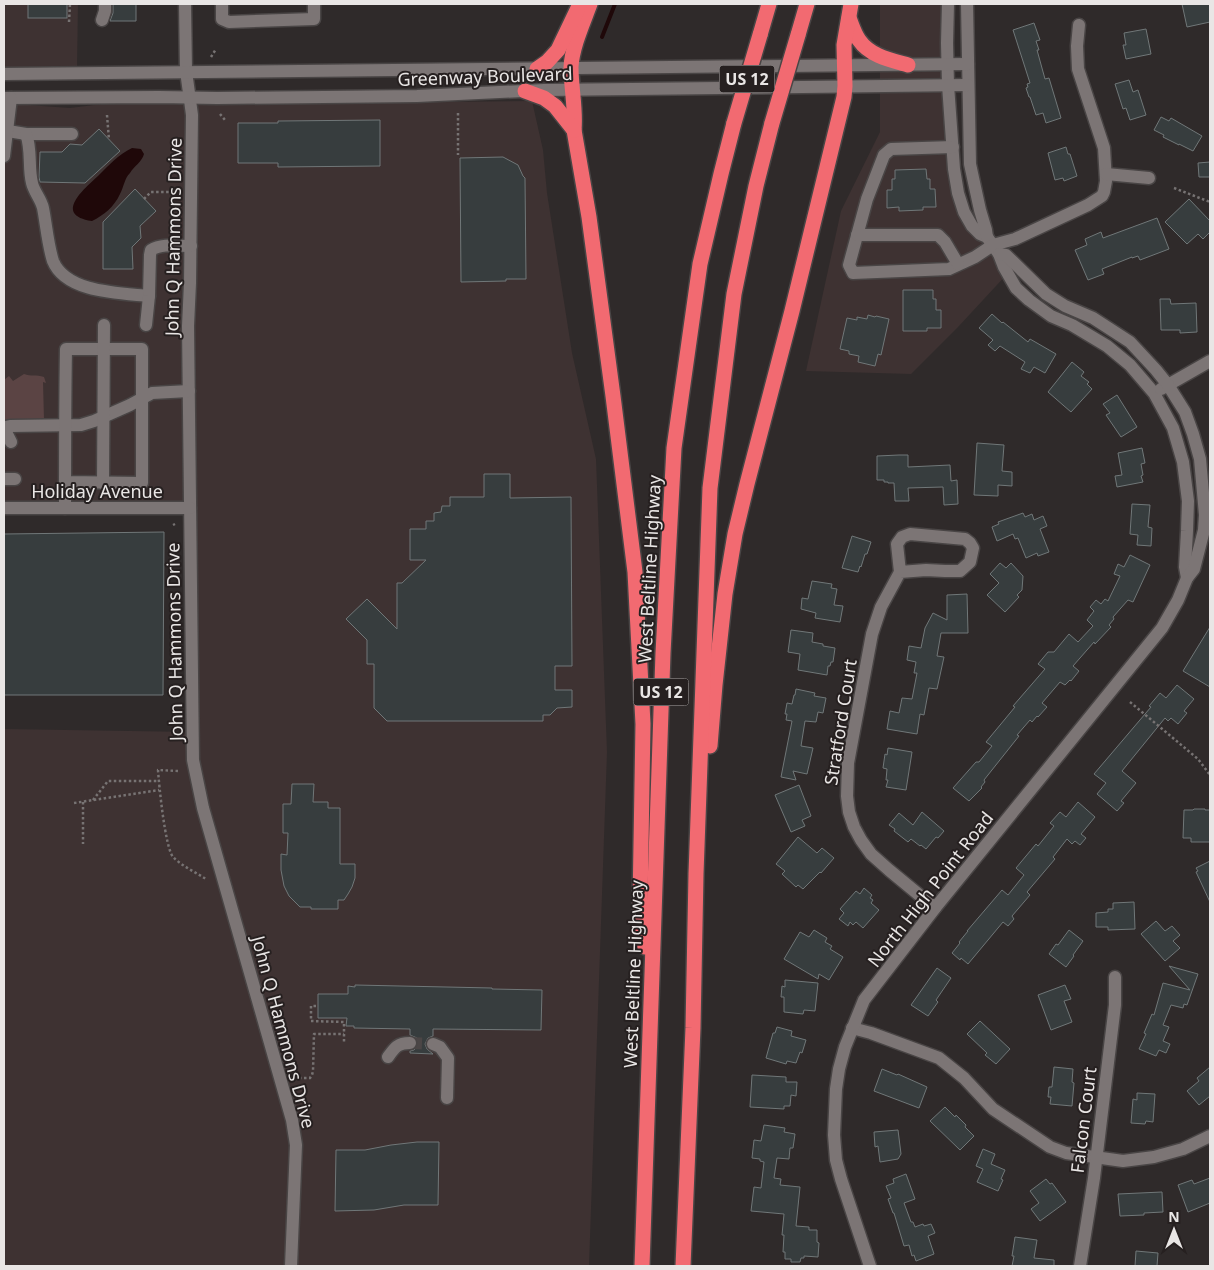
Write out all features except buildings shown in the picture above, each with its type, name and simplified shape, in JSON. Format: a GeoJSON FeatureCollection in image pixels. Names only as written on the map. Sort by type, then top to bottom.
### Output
{"type":"FeatureCollection","features":[{"type":"Feature","properties":{"kind":"highway"},"geometry":{"type":"LineString","coordinates":[[537,69],[547,62],[558,50],[580,4]]}},
{"type":"Feature","properties":{"kind":"highway"},"geometry":{"type":"LineString","coordinates":[[590,4],[572,57],[574,130],[589,217],[614,396],[635,572],[643,724],[640,905],[651,998]]}},
{"type":"Feature","properties":{"kind":"highway","name":"West Beltline Highway"},"geometry":{"type":"LineString","coordinates":[[642,1266],[662,662],[674,448],[700,264],[734,123],[769,4]]}},
{"type":"Feature","properties":{"kind":"highway","name":"US 12"},"geometry":{"type":"LineString","coordinates":[[683,1266],[693,1028],[697,838],[710,488],[734,294],[756,186],[772,123],[807,4]]}},
{"type":"Feature","properties":{"kind":"highway"},"geometry":{"type":"LineString","coordinates":[[850,11],[858,39],[871,52],[908,64]]}},
{"type":"Feature","properties":{"kind":"highway"},"geometry":{"type":"LineString","coordinates":[[697,838],[706,808],[715,685],[725,594],[735,534],[840,113],[845,86],[844,45],[850,11]]}},
{"type":"Feature","properties":{"kind":"highway"},"geometry":{"type":"LineString","coordinates":[[525,91],[544,98],[555,106],[574,130]]}},
{"type":"Feature","properties":{"kind":"street"},"geometry":{"type":"LineString","coordinates":[[102,20],[105,4]]}},
{"type":"Feature","properties":{"kind":"street","name":"John Q Hammons Drive"},"geometry":{"type":"LineString","coordinates":[[185,4],[186,72],[192,115],[188,326],[193,760],[203,808],[292,1120],[296,1145],[291,1266]]}},
{"type":"Feature","properties":{"kind":"street"},"geometry":{"type":"LineString","coordinates":[[222,4],[222,20],[229,22],[314,19],[314,4]]}},
{"type":"Feature","properties":{"kind":"street","name":"North High Point Road"},"geometry":{"type":"LineString","coordinates":[[870,1266],[841,1180],[836,1160],[834,1136],[836,1089],[841,1062],[852,1028],[864,1000],[935,908],[1162,628],[1178,600],[1187,578],[1194,569],[1204,530],[1207,499],[1200,459],[1185,412],[1156,370],[1130,342],[1093,318],[1066,306],[1046,294],[1006,255],[972,226],[964,212],[957,185],[948,85],[948,4]]}},
{"type":"Feature","properties":{"kind":"street","name":"North High Point Road"},"geometry":{"type":"LineString","coordinates":[[968,4],[970,164],[986,230],[1016,288],[1028,300],[1051,316],[1072,325],[1106,346],[1130,365],[1154,393],[1173,428],[1183,462],[1188,501],[1185,567],[1187,578]]}},
{"type":"Feature","properties":{"kind":"street"},"geometry":{"type":"LineString","coordinates":[[953,147],[891,150],[884,155],[867,199],[857,235],[850,265],[853,273],[949,269],[975,257],[993,245],[1015,239],[1088,205],[1102,196],[1106,182],[1104,148],[1078,69],[1077,46],[1079,25]]}},
{"type":"Feature","properties":{"kind":"street","name":"Greenway Boulevard"},"geometry":{"type":"LineString","coordinates":[[4,74],[968,64]]}},
{"type":"Feature","properties":{"kind":"street","name":"Greenway Boulevard"},"geometry":{"type":"LineString","coordinates":[[8,98],[417,96],[573,90],[968,85]]}},
{"type":"Feature","properties":{"kind":"street"},"geometry":{"type":"LineString","coordinates":[[4,156],[8,98]]}},
{"type":"Feature","properties":{"kind":"street"},"geometry":{"type":"LineString","coordinates":[[6,132],[72,134]]}},
{"type":"Feature","properties":{"kind":"street"},"geometry":{"type":"LineString","coordinates":[[26,134],[29,143],[32,185],[42,204],[53,260],[59,271],[78,285],[93,289],[149,296]]}},
{"type":"Feature","properties":{"kind":"street"},"geometry":{"type":"LineString","coordinates":[[1106,174],[1149,178]]}},
{"type":"Feature","properties":{"kind":"street"},"geometry":{"type":"LineString","coordinates":[[857,235],[938,235],[945,242],[958,264]]}},
{"type":"Feature","properties":{"kind":"street"},"geometry":{"type":"LineString","coordinates":[[146,325],[151,250],[162,246],[191,246]]}},
{"type":"Feature","properties":{"kind":"street"},"geometry":{"type":"LineString","coordinates":[[103,483],[104,325]]}},
{"type":"Feature","properties":{"kind":"street"},"geometry":{"type":"LineString","coordinates":[[65,482],[142,483],[142,349],[66,349],[65,426],[65,482],[65,508]]}},
{"type":"Feature","properties":{"kind":"street"},"geometry":{"type":"LineString","coordinates":[[1154,393],[1210,361]]}},
{"type":"Feature","properties":{"kind":"street"},"geometry":{"type":"LineString","coordinates":[[11,442],[5,430],[6,427],[81,425],[143,400],[152,394],[189,391]]}},
{"type":"Feature","properties":{"kind":"street"},"geometry":{"type":"LineString","coordinates":[[1188,501],[1207,499]]}},
{"type":"Feature","properties":{"kind":"street","name":"Holiday Avenue"},"geometry":{"type":"LineString","coordinates":[[4,508],[190,508]]}},
{"type":"Feature","properties":{"kind":"street"},"geometry":{"type":"LineString","coordinates":[[910,534],[965,538],[973,548],[970,562],[960,571],[926,570],[900,572],[897,544],[902,537],[910,534]]}},
{"type":"Feature","properties":{"kind":"street","name":"Stratford Court"},"geometry":{"type":"LineString","coordinates":[[900,572],[881,607],[872,634],[848,762],[848,812],[861,840],[871,854],[935,908]]}},
{"type":"Feature","properties":{"kind":"street","name":"Falcon Court"},"geometry":{"type":"LineString","coordinates":[[1080,1266],[1094,1178],[1115,1005],[1115,977]]}},
{"type":"Feature","properties":{"kind":"street"},"geometry":{"type":"LineString","coordinates":[[852,1028],[939,1058],[964,1078],[993,1109],[1050,1147],[1066,1153],[1123,1161],[1154,1158],[1183,1149],[1210,1136]]}},
{"type":"Feature","properties":{"kind":"street"},"geometry":{"type":"LineString","coordinates":[[388,1057],[401,1043],[410,1042]]}},
{"type":"Feature","properties":{"kind":"street"},"geometry":{"type":"LineString","coordinates":[[433,1044],[440,1047],[448,1058],[447,1098]]}},
{"type":"Feature","properties":{"kind":"path"},"geometry":{"type":"LineString","coordinates":[[69,22],[70,4]]}},
{"type":"Feature","properties":{"kind":"path"},"geometry":{"type":"LineString","coordinates":[[211,57],[216,49]]}},
{"type":"Feature","properties":{"kind":"path"},"geometry":{"type":"LineString","coordinates":[[458,113],[458,155]]}},
{"type":"Feature","properties":{"kind":"path"},"geometry":{"type":"LineString","coordinates":[[220,114],[225,120]]}},
{"type":"Feature","properties":{"kind":"path"},"geometry":{"type":"LineString","coordinates":[[107,116],[109,140]]}},
{"type":"Feature","properties":{"kind":"path"},"geometry":{"type":"LineString","coordinates":[[1174,188],[1210,202]]}},
{"type":"Feature","properties":{"kind":"path"},"geometry":{"type":"LineString","coordinates":[[144,199],[151,192],[170,192]]}},
{"type":"Feature","properties":{"kind":"path"},"geometry":{"type":"LineString","coordinates":[[1130,702],[1198,759],[1210,775]]}},
{"type":"Feature","properties":{"kind":"path"},"geometry":{"type":"LineString","coordinates":[[178,771],[158,770],[159,790],[170,853],[179,862],[206,879]]}},
{"type":"Feature","properties":{"kind":"path"},"geometry":{"type":"LineString","coordinates":[[92,801],[108,781],[158,781]]}},
{"type":"Feature","properties":{"kind":"path"},"geometry":{"type":"LineString","coordinates":[[74,803],[159,790]]}},
{"type":"Feature","properties":{"kind":"path"},"geometry":{"type":"LineString","coordinates":[[83,802],[83,844]]}},
{"type":"Feature","properties":{"kind":"path"},"geometry":{"type":"LineString","coordinates":[[316,1006],[311,1006],[311,1021],[344,1022],[344,1044]]}},
{"type":"Feature","properties":{"kind":"path"},"geometry":{"type":"LineString","coordinates":[[299,1078],[310,1078],[312,1075],[314,1034],[344,1034]]}},
{"type":"Feature","properties":{"kind":"shaded area"},"geometry":{"type":"Polygon","coordinates":[[[4,4],[78,4],[77,67],[4,69],[4,4]]]}},
{"type":"Feature","properties":{"kind":"shaded area"},"geometry":{"type":"Polygon","coordinates":[[[880,4],[948,4],[958,193],[1008,273],[911,374],[806,371],[841,211],[880,132],[880,4]]]}},
{"type":"Feature","properties":{"kind":"shaded area"},"geometry":{"type":"Polygon","coordinates":[[[417,96],[440,102],[532,101],[543,150],[547,193],[572,353],[596,459],[607,752],[589,1266],[4,1266],[4,729],[192,732],[190,508],[4,508],[4,98],[11,98],[28,105],[70,108],[159,97],[417,96]]]}},
{"type":"Feature","properties":{"kind":"shaded area"},"geometry":{"type":"Polygon","coordinates":[[[132,148],[141,149],[144,154],[126,178],[118,199],[105,213],[92,221],[80,218],[73,208],[80,194],[114,160],[132,148]]]}},
{"type":"Feature","properties":{"kind":"shaded area"},"geometry":{"type":"Polygon","coordinates":[[[24,374],[44,377],[46,383],[43,382],[44,420],[4,420],[4,380],[9,376],[13,381],[24,374]]]}},
{"type":"Feature","properties":{"kind":"waterway"},"geometry":{"type":"LineString","coordinates":[[602,37],[615,4]]}},
{"type":"Feature","properties":{"kind":"tunnel"},"geometry":{"type":"LineString","coordinates":[[410,1043],[433,1044]]}}]}
